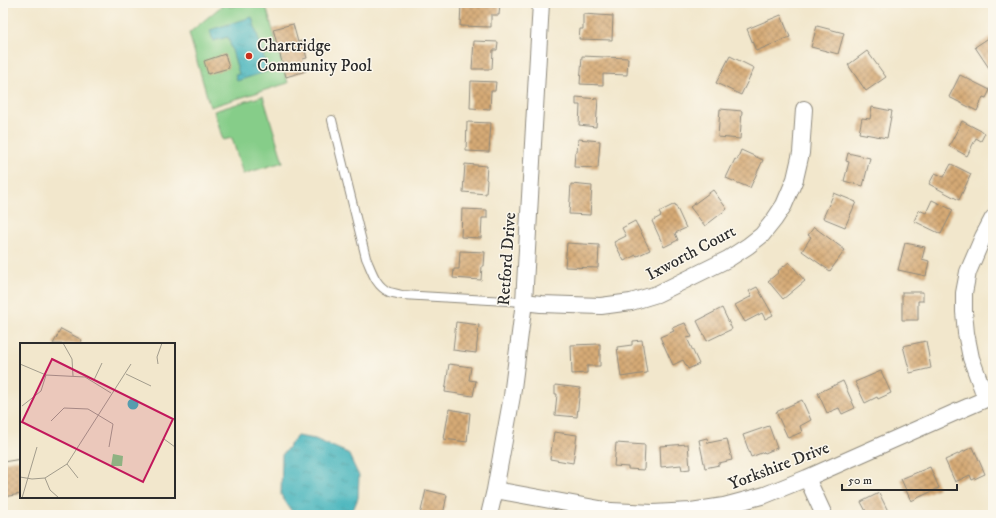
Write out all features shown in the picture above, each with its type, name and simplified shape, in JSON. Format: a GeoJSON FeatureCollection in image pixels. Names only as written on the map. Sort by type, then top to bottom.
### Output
{"type":"FeatureCollection","features":[{"type":"Feature","properties":{"kind":"street","name":"Retford Drive"},"geometry":{"type":"LineString","coordinates":[[489,515],[512,396],[524,302],[541,3]]}},
{"type":"Feature","properties":{"kind":"street","name":"Ixworth Court"},"geometry":{"type":"LineString","coordinates":[[524,302],[601,306],[631,302],[657,294],[728,259],[748,246],[762,235],[784,205],[795,178],[801,153],[804,109]]}},
{"type":"Feature","properties":{"kind":"street"},"geometry":{"type":"LineString","coordinates":[[989,398],[971,358],[966,333],[964,293],[968,272],[982,238],[993,218]]}},
{"type":"Feature","properties":{"kind":"street","name":"Yorkshire Drive"},"geometry":{"type":"LineString","coordinates":[[495,490],[611,510],[653,514],[691,511],[724,506],[765,495],[807,478],[989,398]]}},
{"type":"Feature","properties":{"kind":"street"},"geometry":{"type":"LineString","coordinates":[[807,478],[824,515]]}},
{"type":"Feature","properties":{"kind":"lane"},"geometry":{"type":"LineString","coordinates":[[332,120],[366,258],[374,279],[382,287],[390,292],[402,295],[524,302]]}},
{"type":"Feature","properties":{"kind":"green space"},"geometry":{"type":"Polygon","coordinates":[[[225,3],[229,3],[230,7],[243,3],[265,3],[288,83],[210,107],[189,33],[225,3]]]}},
{"type":"Feature","properties":{"kind":"green space"},"geometry":{"type":"Polygon","coordinates":[[[263,96],[283,162],[243,174],[232,138],[223,140],[214,111],[263,96]]]}},
{"type":"Feature","properties":{"kind":"water","name":"Chartridge Community Pool"},"geometry":{"type":"Polygon","coordinates":[[[252,17],[268,71],[237,81],[235,75],[239,74],[228,37],[213,41],[210,30],[252,17]]]}},
{"type":"Feature","properties":{"kind":"water"},"geometry":{"type":"Polygon","coordinates":[[[297,436],[315,439],[348,453],[359,476],[358,498],[351,515],[294,515],[281,495],[282,455],[297,436]]]}},
{"type":"Feature","properties":{"kind":"building"},"geometry":{"type":"Polygon","coordinates":[[[461,3],[500,3],[499,15],[491,15],[491,27],[460,26],[461,3]]]}},
{"type":"Feature","properties":{"kind":"building"},"geometry":{"type":"Polygon","coordinates":[[[583,14],[613,16],[612,40],[579,39],[580,29],[583,29],[583,14]]]}},
{"type":"Feature","properties":{"kind":"building"},"geometry":{"type":"Polygon","coordinates":[[[781,15],[790,37],[756,51],[747,29],[781,15]]]}},
{"type":"Feature","properties":{"kind":"building"},"geometry":{"type":"Polygon","coordinates":[[[293,24],[298,42],[302,41],[307,58],[303,59],[306,71],[286,77],[273,29],[293,24]]]}},
{"type":"Feature","properties":{"kind":"building"},"geometry":{"type":"Polygon","coordinates":[[[817,26],[844,33],[838,54],[811,47],[817,26]]]}},
{"type":"Feature","properties":{"kind":"building"},"geometry":{"type":"Polygon","coordinates":[[[993,35],[993,74],[975,47],[993,35]]]}},
{"type":"Feature","properties":{"kind":"building"},"geometry":{"type":"Polygon","coordinates":[[[474,41],[498,42],[497,50],[493,50],[492,69],[472,69],[474,41]]]}},
{"type":"Feature","properties":{"kind":"building"},"geometry":{"type":"Polygon","coordinates":[[[867,51],[886,77],[866,91],[848,65],[867,51]]]}},
{"type":"Feature","properties":{"kind":"building"},"geometry":{"type":"Polygon","coordinates":[[[225,54],[229,68],[208,74],[204,61],[225,54]]]}},
{"type":"Feature","properties":{"kind":"building"},"geometry":{"type":"Polygon","coordinates":[[[582,56],[628,58],[627,75],[603,74],[603,85],[580,84],[582,56]]]}},
{"type":"Feature","properties":{"kind":"building"},"geometry":{"type":"Polygon","coordinates":[[[730,56],[754,68],[741,95],[716,83],[730,56]]]}},
{"type":"Feature","properties":{"kind":"building"},"geometry":{"type":"Polygon","coordinates":[[[960,75],[990,90],[986,98],[983,97],[977,111],[949,97],[960,75]]]}},
{"type":"Feature","properties":{"kind":"building"},"geometry":{"type":"Polygon","coordinates":[[[471,81],[496,82],[495,91],[491,91],[490,109],[470,108],[471,81]]]}},
{"type":"Feature","properties":{"kind":"building"},"geometry":{"type":"Polygon","coordinates":[[[576,97],[598,99],[596,127],[579,125],[580,105],[576,105],[576,97]]]}},
{"type":"Feature","properties":{"kind":"building"},"geometry":{"type":"Polygon","coordinates":[[[872,107],[892,111],[887,138],[859,133],[862,118],[870,119],[872,107]]]}},
{"type":"Feature","properties":{"kind":"building"},"geometry":{"type":"Polygon","coordinates":[[[720,109],[742,111],[740,139],[718,137],[720,109]]]}},
{"type":"Feature","properties":{"kind":"building"},"geometry":{"type":"Polygon","coordinates":[[[962,121],[985,133],[981,141],[976,138],[967,156],[949,146],[962,121]]]}},
{"type":"Feature","properties":{"kind":"building"},"geometry":{"type":"Polygon","coordinates":[[[467,122],[491,123],[489,152],[466,151],[467,122]]]}},
{"type":"Feature","properties":{"kind":"building"},"geometry":{"type":"Polygon","coordinates":[[[578,139],[600,141],[598,168],[574,167],[578,139]]]}},
{"type":"Feature","properties":{"kind":"building"},"geometry":{"type":"Polygon","coordinates":[[[741,150],[763,160],[750,188],[726,178],[741,150]]]}},
{"type":"Feature","properties":{"kind":"building"},"geometry":{"type":"Polygon","coordinates":[[[848,153],[870,158],[863,186],[844,181],[849,162],[846,161],[848,153]]]}},
{"type":"Feature","properties":{"kind":"building"},"geometry":{"type":"Polygon","coordinates":[[[465,164],[487,166],[486,194],[463,192],[465,164]]]}},
{"type":"Feature","properties":{"kind":"building"},"geometry":{"type":"Polygon","coordinates":[[[951,164],[971,174],[959,200],[929,184],[935,173],[944,177],[951,164]]]}},
{"type":"Feature","properties":{"kind":"building"},"geometry":{"type":"Polygon","coordinates":[[[571,184],[592,186],[590,215],[569,214],[571,184]]]}},
{"type":"Feature","properties":{"kind":"building"},"geometry":{"type":"Polygon","coordinates":[[[713,190],[727,209],[705,226],[690,207],[713,190]]]}},
{"type":"Feature","properties":{"kind":"building"},"geometry":{"type":"Polygon","coordinates":[[[834,193],[856,202],[845,227],[823,218],[834,193]]]}},
{"type":"Feature","properties":{"kind":"building"},"geometry":{"type":"Polygon","coordinates":[[[932,200],[953,210],[941,234],[914,221],[919,210],[926,213],[932,200]]]}},
{"type":"Feature","properties":{"kind":"building"},"geometry":{"type":"Polygon","coordinates":[[[675,204],[686,228],[675,233],[678,240],[664,247],[652,221],[661,216],[659,212],[675,204]]]}},
{"type":"Feature","properties":{"kind":"building"},"geometry":{"type":"Polygon","coordinates":[[[462,209],[487,210],[487,218],[482,218],[481,238],[461,237],[462,209]]]}},
{"type":"Feature","properties":{"kind":"building"},"geometry":{"type":"Polygon","coordinates":[[[635,221],[650,250],[624,261],[614,242],[626,236],[622,228],[635,221]]]}},
{"type":"Feature","properties":{"kind":"building"},"geometry":{"type":"Polygon","coordinates":[[[814,227],[845,250],[830,271],[802,251],[811,237],[808,235],[814,227]]]}},
{"type":"Feature","properties":{"kind":"building"},"geometry":{"type":"Polygon","coordinates":[[[567,243],[599,245],[598,268],[565,267],[567,243]]]}},
{"type":"Feature","properties":{"kind":"building"},"geometry":{"type":"Polygon","coordinates":[[[905,243],[925,247],[922,259],[929,261],[926,276],[898,270],[905,243]]]}},
{"type":"Feature","properties":{"kind":"building"},"geometry":{"type":"Polygon","coordinates":[[[460,251],[485,252],[481,280],[453,278],[454,269],[459,269],[460,251]]]}},
{"type":"Feature","properties":{"kind":"building"},"geometry":{"type":"Polygon","coordinates":[[[789,262],[805,281],[783,299],[768,281],[789,262]]]}},
{"type":"Feature","properties":{"kind":"building"},"geometry":{"type":"Polygon","coordinates":[[[757,287],[773,315],[765,319],[762,313],[745,322],[735,305],[752,296],[749,291],[757,287]]]}},
{"type":"Feature","properties":{"kind":"building"},"geometry":{"type":"Polygon","coordinates":[[[902,292],[923,292],[923,301],[918,301],[918,320],[902,320],[902,292]]]}},
{"type":"Feature","properties":{"kind":"building"},"geometry":{"type":"Polygon","coordinates":[[[722,308],[732,329],[707,341],[697,321],[722,308]]]}},
{"type":"Feature","properties":{"kind":"building"},"geometry":{"type":"Polygon","coordinates":[[[456,322],[479,325],[476,353],[453,350],[456,322]]]}},
{"type":"Feature","properties":{"kind":"building"},"geometry":{"type":"Polygon","coordinates":[[[685,323],[692,337],[687,338],[699,364],[688,369],[683,360],[673,365],[660,337],[674,331],[672,328],[685,323]]]}},
{"type":"Feature","properties":{"kind":"building"},"geometry":{"type":"Polygon","coordinates":[[[61,329],[82,340],[80,343],[54,343],[61,329]]]}},
{"type":"Feature","properties":{"kind":"building"},"geometry":{"type":"Polygon","coordinates":[[[642,340],[647,373],[621,377],[617,347],[632,345],[632,341],[642,340]]]}},
{"type":"Feature","properties":{"kind":"building"},"geometry":{"type":"Polygon","coordinates":[[[926,341],[931,368],[910,373],[903,346],[926,341]]]}},
{"type":"Feature","properties":{"kind":"building"},"geometry":{"type":"Polygon","coordinates":[[[600,344],[600,366],[587,366],[587,373],[572,374],[571,345],[600,344]]]}},
{"type":"Feature","properties":{"kind":"building"},"geometry":{"type":"Polygon","coordinates":[[[449,364],[471,367],[469,380],[476,381],[473,396],[445,392],[449,364]]]}},
{"type":"Feature","properties":{"kind":"building"},"geometry":{"type":"Polygon","coordinates":[[[881,371],[891,393],[878,399],[877,397],[865,403],[855,382],[881,371]]]}},
{"type":"Feature","properties":{"kind":"building"},"geometry":{"type":"Polygon","coordinates":[[[843,381],[855,408],[842,414],[839,408],[827,413],[818,393],[843,381]]]}},
{"type":"Feature","properties":{"kind":"building"},"geometry":{"type":"Polygon","coordinates":[[[555,385],[580,388],[577,417],[555,415],[557,394],[555,394],[555,385]]]}},
{"type":"Feature","properties":{"kind":"building"},"geometry":{"type":"Polygon","coordinates":[[[802,400],[811,420],[800,426],[802,432],[788,438],[776,412],[802,400]]]}},
{"type":"Feature","properties":{"kind":"building"},"geometry":{"type":"Polygon","coordinates":[[[449,409],[470,413],[467,442],[444,439],[449,409]]]}},
{"type":"Feature","properties":{"kind":"building"},"geometry":{"type":"Polygon","coordinates":[[[769,426],[777,448],[751,457],[743,435],[769,426]]]}},
{"type":"Feature","properties":{"kind":"building"},"geometry":{"type":"Polygon","coordinates":[[[554,432],[577,435],[573,463],[550,459],[554,432]]]}},
{"type":"Feature","properties":{"kind":"building"},"geometry":{"type":"Polygon","coordinates":[[[707,438],[708,443],[727,439],[732,460],[705,468],[699,440],[707,438]]]}},
{"type":"Feature","properties":{"kind":"building"},"geometry":{"type":"Polygon","coordinates":[[[616,443],[645,445],[644,470],[614,466],[616,443]]]}},
{"type":"Feature","properties":{"kind":"building"},"geometry":{"type":"Polygon","coordinates":[[[688,444],[690,469],[682,470],[681,465],[661,467],[660,446],[688,444]]]}},
{"type":"Feature","properties":{"kind":"building"},"geometry":{"type":"Polygon","coordinates":[[[973,447],[985,474],[972,480],[970,475],[955,482],[945,460],[973,447]]]}},
{"type":"Feature","properties":{"kind":"building"},"geometry":{"type":"Polygon","coordinates":[[[20,459],[20,494],[3,497],[3,462],[20,459]]]}},
{"type":"Feature","properties":{"kind":"building"},"geometry":{"type":"Polygon","coordinates":[[[930,467],[939,488],[911,501],[901,479],[930,467]]]}},
{"type":"Feature","properties":{"kind":"building"},"geometry":{"type":"Polygon","coordinates":[[[426,490],[447,495],[443,515],[420,515],[426,490]]]}},
{"type":"Feature","properties":{"kind":"building"},"geometry":{"type":"Polygon","coordinates":[[[879,493],[890,515],[868,515],[861,502],[879,493]]]}},
{"type":"Feature","properties":{"kind":"place","name":"Chartridge Community Pool"},"geometry":{"type":"Point","coordinates":[249,56]}}]}
